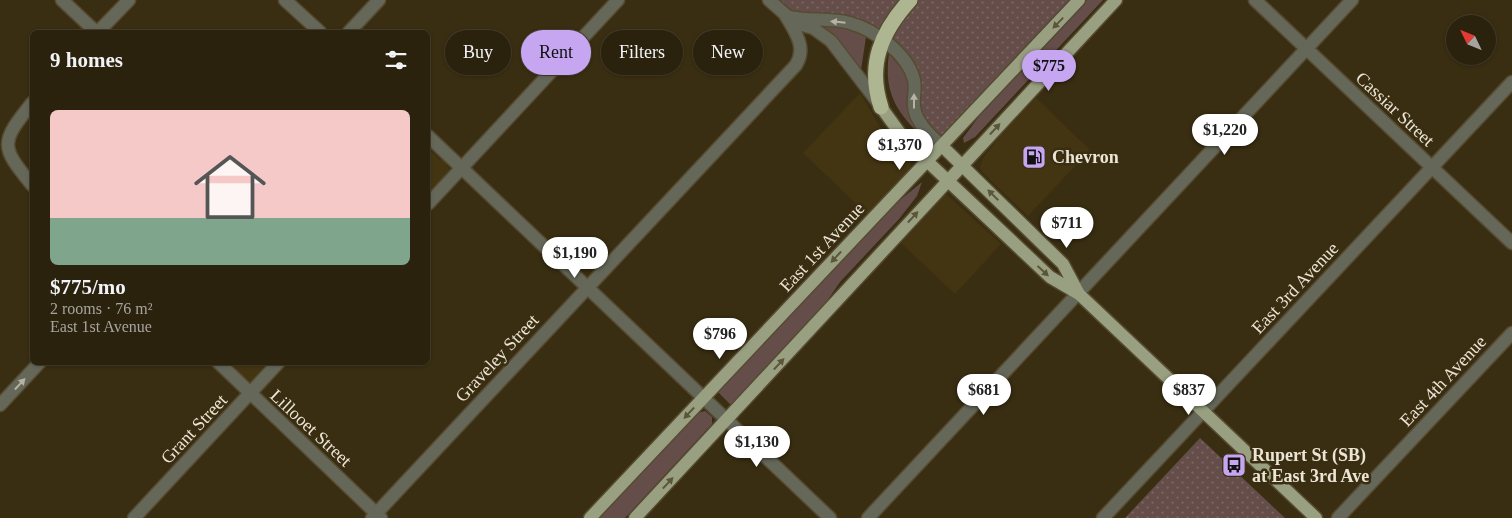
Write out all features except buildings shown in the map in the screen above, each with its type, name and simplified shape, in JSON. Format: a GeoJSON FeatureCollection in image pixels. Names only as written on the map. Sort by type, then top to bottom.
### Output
{"type":"FeatureCollection","features":[{"type":"Feature","properties":{"kind":"highway"},"geometry":{"type":"LineString","coordinates":[[881,107],[877,94],[875,67],[882,39],[889,25],[910,0]]}},
{"type":"Feature","properties":{"kind":"main road","name":"East 1st Avenue"},"geometry":{"type":"LineString","coordinates":[[590,518],[1079,0]]}},
{"type":"Feature","properties":{"kind":"main road"},"geometry":{"type":"LineString","coordinates":[[635,518],[1116,0]]}},
{"type":"Feature","properties":{"kind":"main road"},"geometry":{"type":"LineString","coordinates":[[881,107],[902,136],[947,180],[1050,277],[1079,294],[1316,518]]}},
{"type":"Feature","properties":{"kind":"main road"},"geometry":{"type":"LineString","coordinates":[[942,146],[1063,264],[1079,294]]}},
{"type":"Feature","properties":{"kind":"street"},"geometry":{"type":"LineString","coordinates":[[62,0],[95,30]]}},
{"type":"Feature","properties":{"kind":"street"},"geometry":{"type":"LineString","coordinates":[[99,30],[129,0]]}},
{"type":"Feature","properties":{"kind":"street"},"geometry":{"type":"LineString","coordinates":[[285,0],[318,30]]}},
{"type":"Feature","properties":{"kind":"street"},"geometry":{"type":"LineString","coordinates":[[351,30],[379,0]]}},
{"type":"Feature","properties":{"kind":"street"},"geometry":{"type":"LineString","coordinates":[[430,202],[618,0]]}},
{"type":"Feature","properties":{"kind":"street"},"geometry":{"type":"LineString","coordinates":[[769,0],[795,23],[813,28],[831,41],[881,107]]}},
{"type":"Feature","properties":{"kind":"street","name":"Cassiar Street"},"geometry":{"type":"LineString","coordinates":[[1255,0],[1512,243]]}},
{"type":"Feature","properties":{"kind":"street"},"geometry":{"type":"LineString","coordinates":[[868,518],[1352,0]]}},
{"type":"Feature","properties":{"kind":"street"},"geometry":{"type":"LineString","coordinates":[[786,16],[807,21],[836,20],[851,23],[882,39],[901,56],[909,68],[914,80],[914,108],[918,118],[942,146]]}},
{"type":"Feature","properties":{"kind":"street","name":"Graveley Street"},"geometry":{"type":"LineString","coordinates":[[376,516],[587,287],[796,65],[801,58],[800,42],[786,16]]}},
{"type":"Feature","properties":{"kind":"street","name":"East 3rd Avenue"},"geometry":{"type":"LineString","coordinates":[[1103,518],[1512,82]]}},
{"type":"Feature","properties":{"kind":"street"},"geometry":{"type":"LineString","coordinates":[[30,105],[3,132],[1,147],[4,161],[30,183]]}},
{"type":"Feature","properties":{"kind":"street"},"geometry":{"type":"LineString","coordinates":[[430,138],[830,518]]}},
{"type":"Feature","properties":{"kind":"street","name":"East 4th Avenue"},"geometry":{"type":"LineString","coordinates":[[1338,518],[1512,333]]}},
{"type":"Feature","properties":{"kind":"street"},"geometry":{"type":"LineString","coordinates":[[0,405],[37,365]]}},
{"type":"Feature","properties":{"kind":"street","name":"Lillooet Street"},"geometry":{"type":"LineString","coordinates":[[221,365],[376,516]]}},
{"type":"Feature","properties":{"kind":"street","name":"Grant Street"},"geometry":{"type":"LineString","coordinates":[[134,518],[276,365]]}},
{"type":"Feature","properties":{"kind":"shaded area"},"geometry":{"type":"Polygon","coordinates":[[[780,0],[1069,0],[944,135],[940,136],[924,120],[919,106],[919,91],[882,34],[795,13],[780,0]]]}},
{"type":"Feature","properties":{"kind":"shaded area"},"geometry":{"type":"Polygon","coordinates":[[[1087,0],[1103,0],[975,137],[964,143],[963,138],[986,107],[1087,0]]]}},
{"type":"Feature","properties":{"kind":"shaded area"},"geometry":{"type":"Polygon","coordinates":[[[821,27],[849,28],[866,37],[861,70],[838,42],[821,27]]]}},
{"type":"Feature","properties":{"kind":"shaded area"},"geometry":{"type":"Polygon","coordinates":[[[889,54],[907,74],[927,141],[908,122],[895,103],[888,81],[889,54]]]}},
{"type":"Feature","properties":{"kind":"shaded area"},"geometry":{"type":"Polygon","coordinates":[[[860,93],[883,132],[911,163],[910,171],[868,215],[803,153],[860,93]]]}},
{"type":"Feature","properties":{"kind":"shaded area"},"geometry":{"type":"Polygon","coordinates":[[[1036,98],[1090,150],[1028,216],[982,172],[980,167],[983,158],[1001,135],[1036,98]]]}},
{"type":"Feature","properties":{"kind":"shaded area"},"geometry":{"type":"Polygon","coordinates":[[[430,150],[440,160],[443,158],[450,170],[450,173],[430,192],[430,150]]]}},
{"type":"Feature","properties":{"kind":"shaded area"},"geometry":{"type":"Polygon","coordinates":[[[922,182],[917,196],[899,219],[840,282],[823,307],[731,405],[718,392],[720,389],[889,209],[922,182]]]}},
{"type":"Feature","properties":{"kind":"shaded area"},"geometry":{"type":"Polygon","coordinates":[[[946,194],[1001,244],[955,294],[901,243],[946,194]]]}},
{"type":"Feature","properties":{"kind":"shaded area"},"geometry":{"type":"Polygon","coordinates":[[[232,365],[268,365],[262,375],[250,383],[239,375],[232,365]]]}},
{"type":"Feature","properties":{"kind":"shaded area"},"geometry":{"type":"Polygon","coordinates":[[[705,411],[712,417],[712,424],[625,518],[598,518],[697,413],[705,411]]]}},
{"type":"Feature","properties":{"kind":"shaded area"},"geometry":{"type":"Polygon","coordinates":[[[1200,438],[1285,518],[1125,518],[1200,438]]]}},
{"type":"Feature","properties":{"kind":"place","name":"Chevron"},"geometry":{"type":"Point","coordinates":[1034,157]}},
{"type":"Feature","properties":{"kind":"place","name":"Rupert St (SB) at East 3rd Ave"},"geometry":{"type":"Point","coordinates":[1234,465]}}]}
